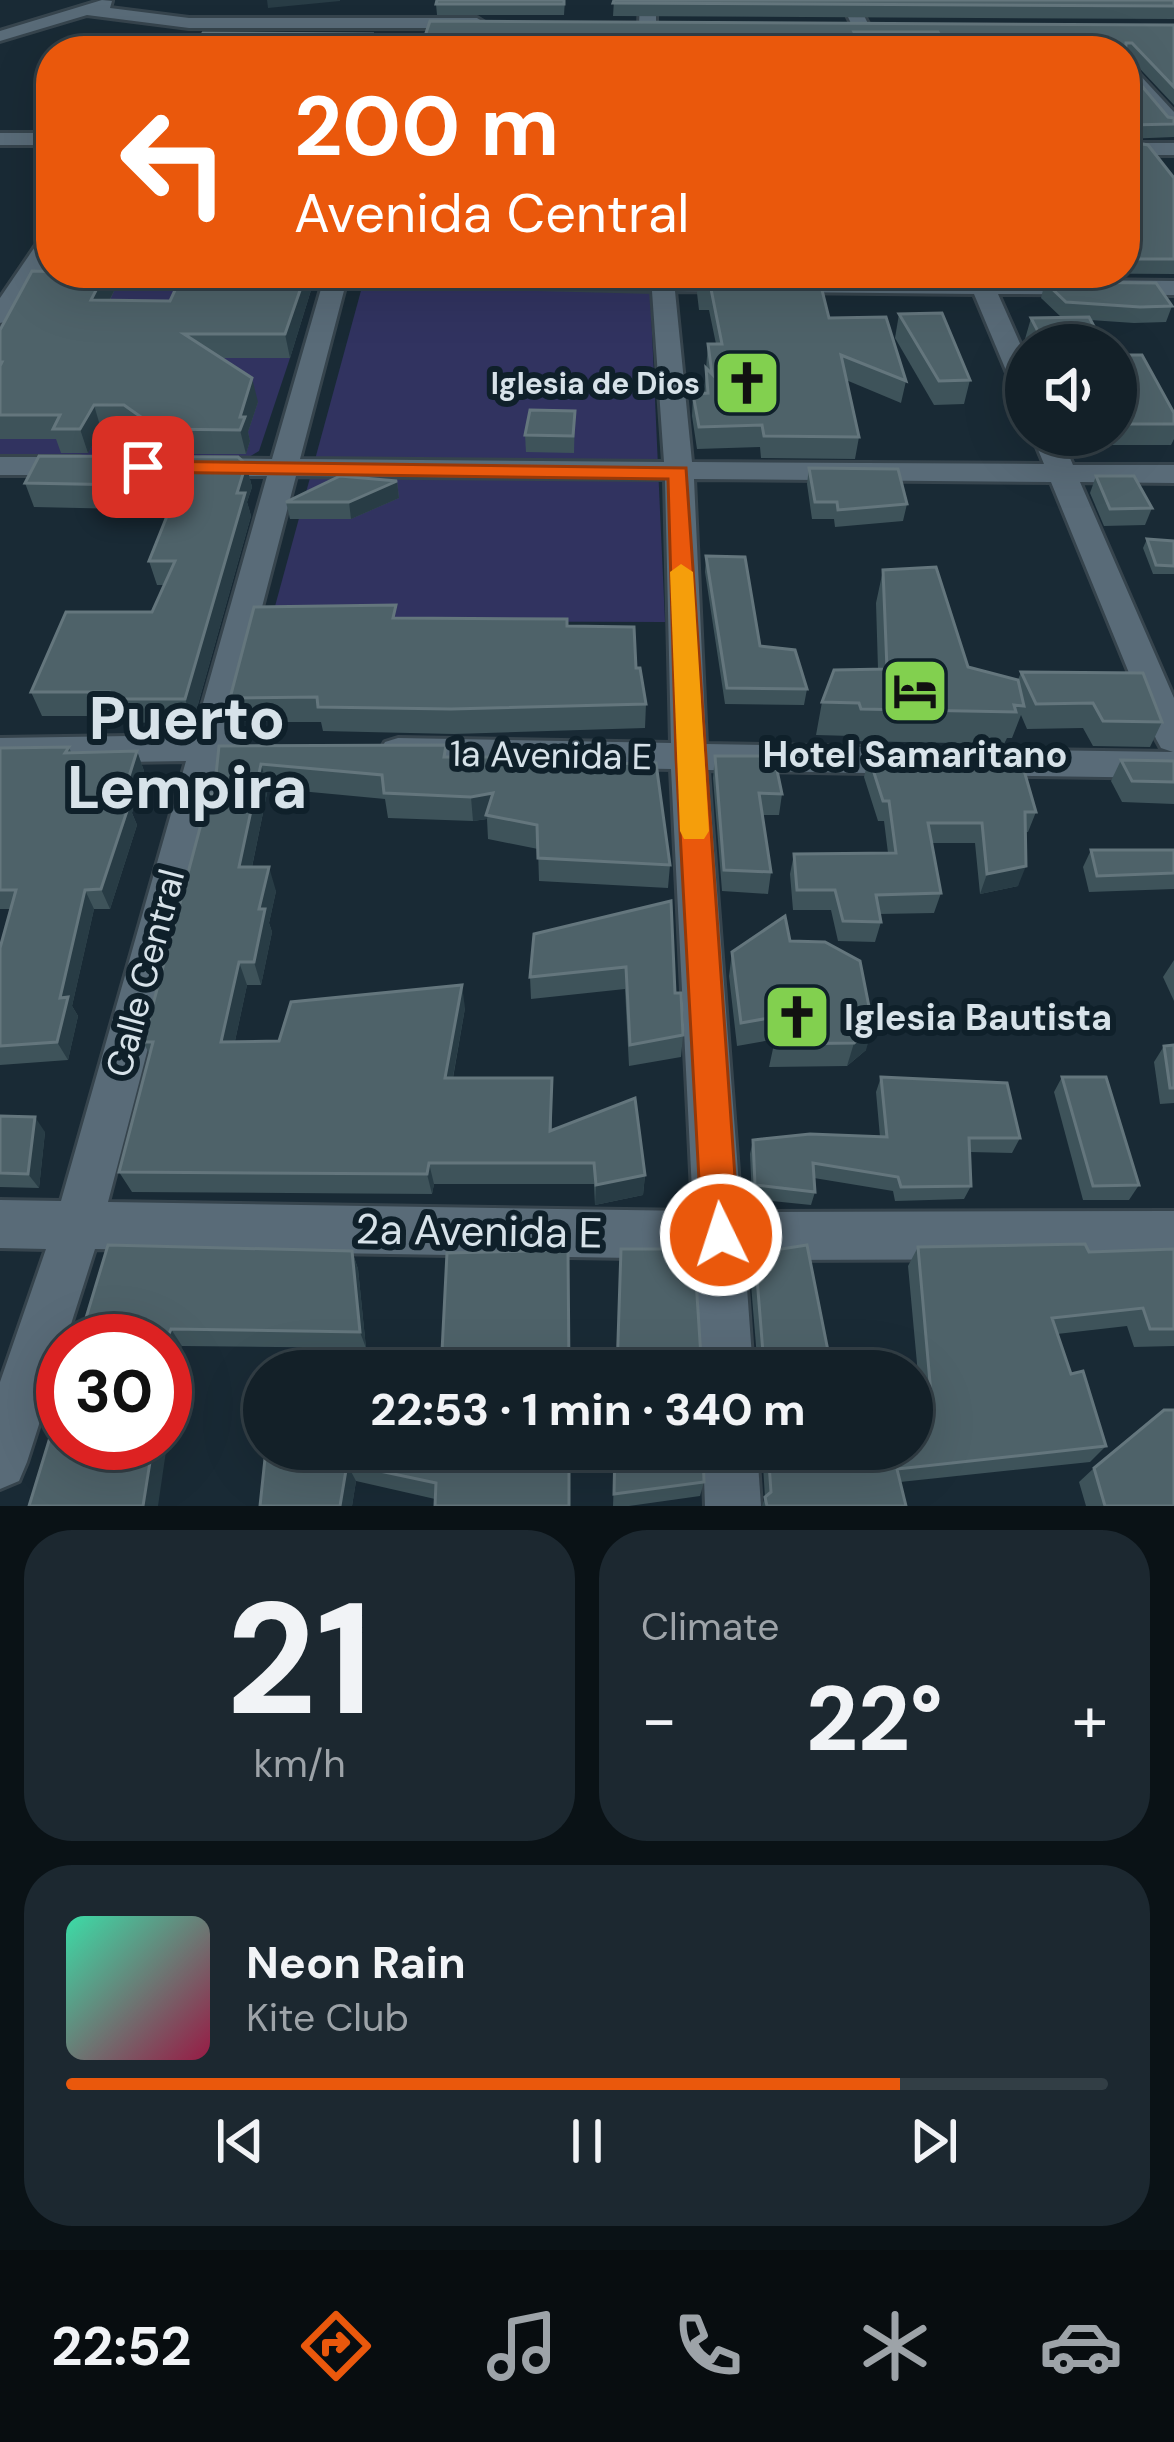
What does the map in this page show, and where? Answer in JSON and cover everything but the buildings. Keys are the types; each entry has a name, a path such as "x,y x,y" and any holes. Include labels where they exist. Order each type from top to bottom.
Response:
{"street":[{"path":"0,35 121,0"},
{"path":"184,30 202,0"},
{"path":"399,30 405,0"},
{"path":"646,36 648,0"},
{"path":"848,0 865,36"},
{"path":"85,10 184,30 399,30 490,23"},
{"path":"624,22 670,23"},
{"path":"836,26 884,26"},
{"path":"1140,82 1174,124"},
{"path":"0,139 36,139"},
{"path":"1140,149 1174,149"},
{"path":"0,272 36,273"},
{"path":"0,316 36,277"},
{"path":"1140,287 1174,288"},
{"name":"Calle Central","path":"0,1462 78,1225 333,288"},
{"path":"664,288 679,472 689,758 726,1350"},
{"path":"983,288 1005,338"},
{"path":"1055,456 1174,739"},
{"path":"0,466 119,467"},
{"path":"167,467 1174,474"},
{"path":"0,751 275,748"},
{"name":"1a Avenida E","path":"367,751 1174,765"},
{"name":"2a Avenida E","path":"0,1224 721,1235 1174,1235"},
{"path":"731,1470 733,1506"}],"shaded area":[{"path":"35,284 36,288 195,288 247,357 290,358 259,451 249,457 0,456 0,341"},
{"path":"362,288 650,288 665,622 271,621"}],"slow traffic":[{"path":"681,572 694,831"}],"place":[{"name":"Iglesia de Dios","path":"747,383"},
{"name":"Hotel Samaritano","path":"915,691"},
{"name":"Iglesia Bautista","path":"797,1017"}],"district":[{"name":"Puerto Lempira","path":"187,752"}],"route":[{"path":"143,467 679,472 689,758 721,1235"}]}
